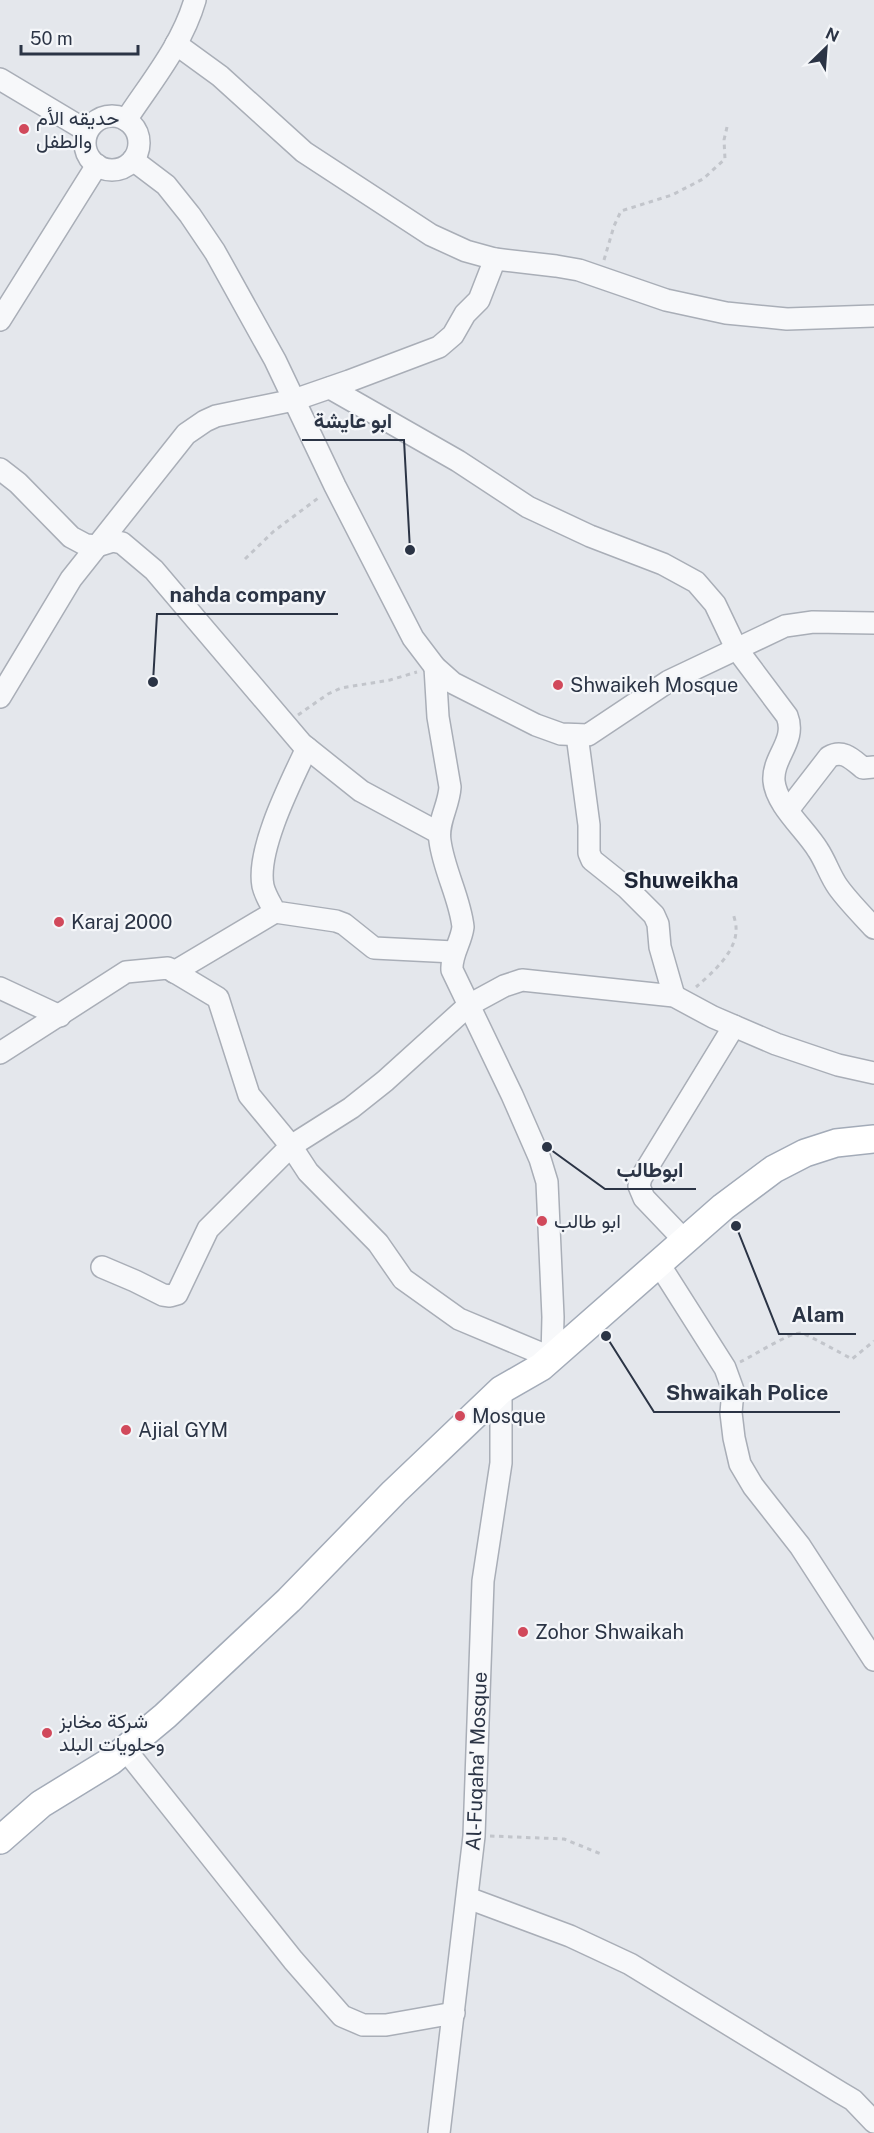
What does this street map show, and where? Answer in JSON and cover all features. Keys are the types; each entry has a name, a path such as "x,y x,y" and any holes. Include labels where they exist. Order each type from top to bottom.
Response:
{"main road":[{"path":"0,1840 41,1804 111,1761 165,1716 249,1639 394,1492 501,1390 552,1358 723,1207 782,1164 805,1153 848,1141 874,1139"}],"street":[{"path":"126,120 185,29 195,0"},
{"path":"176,44 220,76 304,152 431,235 466,251 495,259 556,266 601,277 666,300 726,313 787,319 874,315"},
{"path":"0,79 87,131"},
{"path":"108,116 117,116 126,120 138,135 138,152 133,160 121,169 111,170 96,165 88,157 85,148 87,131 94,122 108,116"},
{"path":"133,160 166,185 215,252 275,360 335,486 413,638 435,667 453,683 536,725 561,734 588,735 669,681 785,626 813,622 874,623"},
{"path":"0,320 96,165"},
{"path":"0,697 71,579 179,443 195,427 224,414 294,400 330,388 447,342 465,314 478,300 495,259"},
{"path":"330,388 458,461 528,507 590,536 663,564 696,582 715,604 736,648 787,716 790,725 789,736 774,771 776,790 818,850 837,886 874,928"},
{"path":"0,469 18,483 71,537 86,545 97,546 113,541 122,543 154,570 307,748 362,791 439,833"},
{"path":"6,1044 60,1016 126,972 168,968 218,998 249,1095 291,1146 308,1172 378,1243 403,1279 459,1319 552,1358 553,1317 547,1182 535,1148 452,970 454,952 462,937 462,919 440,843 440,822 450,798 450,787 438,717 435,667"},
{"path":"577,735 592,860 627,888 654,915 658,924 660,947 677,998"},
{"path":"275,912 264,888 263,862 289,786 307,748"},
{"path":"788,810 829,757 836,753 846,754 870,770"},
{"path":"174,972 275,912 336,921 344,924 374,948 454,952"},
{"path":"102,1268 163,1295 177,1294 208,1229 291,1146 351,1108 385,1082 469,1005 504,986 522,980 677,998 734,1026 807,1055 874,1073"},
{"path":"0,988 60,1016"},
{"path":"685,1241 644,1198 639,1186 641,1178 734,1026"},
{"path":"659,1264 725,1368 733,1390 731,1413 740,1464 753,1486 800,1546 874,1660"},
{"name":"Al-Fuqaha' Mosque","path":"440,2133 474,1836 483,1581 501,1463 501,1390"},
{"path":"125,1749 293,1960 342,2016 363,2025 386,2025 454,2013"},
{"path":"468,1898 570,1936 630,1964 841,2092 853,2100 874,2122"}],"path":[{"path":"601,277 614,226 621,211 672,195 703,179 725,159 724,140 727,127"},
{"path":"245,560 274,531 335,486"},
{"path":"284,724 328,694 341,688 390,680 435,667"},
{"path":"677,998 709,975 730,950 737,929 734,913"},
{"path":"725,1368 755,1356 788,1336 801,1333 852,1359 874,1341"},
{"path":"474,1836 564,1839 601,1854"}],"place":[{"name":"حديقه الأم والطفل","path":"24,129"},
{"name":"ابو عايشة","path":"410,550"},
{"name":"nahda company","path":"153,682"},
{"name":"Shwaikeh Mosque","path":"558,685"},
{"name":"Karaj 2000","path":"59,922"},
{"name":"ابوطالب","path":"547,1147"},
{"name":"ابو طالب","path":"542,1221"},
{"name":"Alam","path":"736,1226"},
{"name":"Shwaikah Police","path":"606,1336"},
{"name":"Mosque","path":"460,1416"},
{"name":"Ajial GYM","path":"126,1430"},
{"name":"Zohor Shwaikah","path":"523,1632"},
{"name":"شركة مخابز وحلويات البلد","path":"47,1733"}],"district":[{"name":"Shuweikha","path":"681,880"}]}
